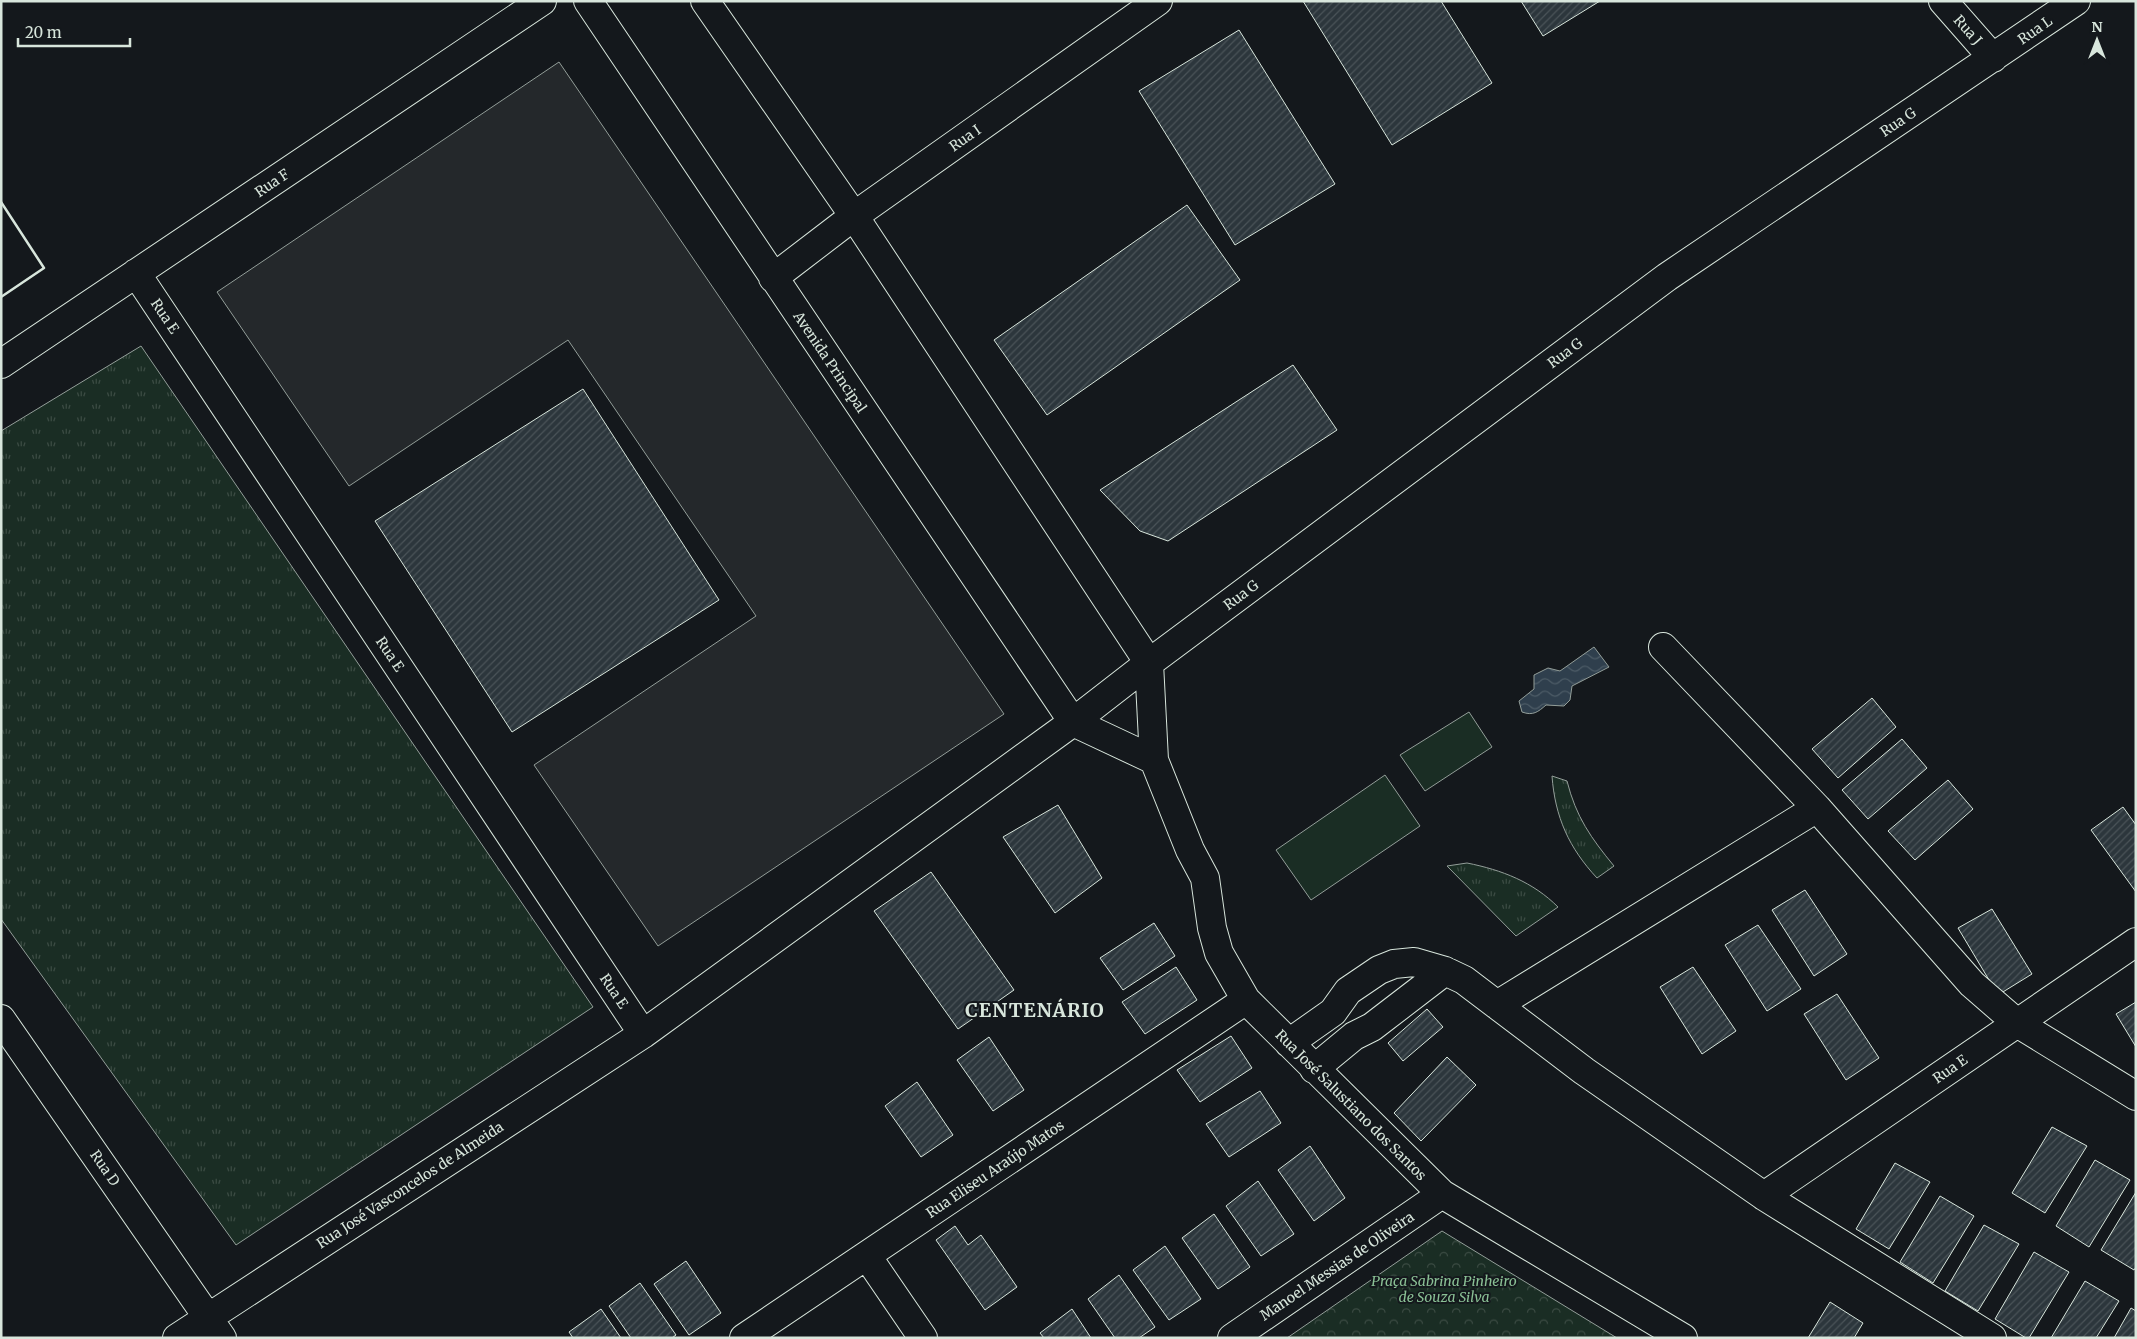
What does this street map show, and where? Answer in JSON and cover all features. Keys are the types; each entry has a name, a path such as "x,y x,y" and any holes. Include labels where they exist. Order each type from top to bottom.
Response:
{"street":[{"name":"Rua F","path":"1,364 542,1"},
{"name":"Avenida Principal","path":"588,1 1073,722"},
{"path":"705,1 854,216 1149,664"},
{"name":"Rua I","path":"773,278 854,216 1158,1"},
{"name":"Rua J","path":"1943,1 1994,58"},
{"name":"Rua L","path":"1994,58 2076,1"},
{"name":"Rua G","path":"1073,722 1667,277 1994,58"},
{"name":"Rua E","path":"136,273 643,1034"},
{"path":"1663,647 1817,808 1972,984 2017,1023 2136,1096"},
{"name":"Rua José Salustiano dos Santos","path":"1149,664 1154,760 1190,850 1204,878 1212,928 1219,953 1246,1000 1442,1194 1665,1334"},
{"path":"1073,722 1154,760"},
{"name":"Rua José Vasconcelos de Almeida","path":"177,1338 215,1327 643,1034 1073,722"},
{"path":"1497,1005 1817,808"},
{"name":"Rua E","path":"1764,1196 2136,942"},
{"path":"1289,1043 1333,1012 1348,991 1379,970 1394,964 1414,962 1445,970 1464,980 1584,1071 1764,1196 1992,1338"},
{"path":"1314,1069 1354,1036 1372,1027 1445,970"},
{"name":"Rua Eliseu Araújo Matos","path":"744,1338 1246,1000"},
{"name":"Rua D","path":"1,1019 215,1327"},
{"name":"Manoel Messias de Oliveira","path":"1234,1337 1442,1194"},
{"path":"867,1256 923,1338"}],"green space":[{"path":"141,346 593,1007 236,1245 1,919 1,431"},
{"path":"1469,712 1492,747 1425,791 1400,755"},
{"path":"1385,775 1420,826 1311,900 1276,850"},
{"path":"1552,776 1567,781 1575,806 1585,826 1614,866 1597,878 1587,867 1565,831 1556,805"},
{"path":"1467,863 1492,869 1516,878 1538,891 1558,907 1516,936 1447,866"},
{"name":"Praça Sabrina Pinheiro de Souza Silva","path":"1442,1231 1617,1338 1287,1338"}],"shaded area":[{"path":"559,62 1004,714 658,946 534,765 756,616 568,340 349,486 217,292"}],"water":[{"path":"1594,647 1609,667 1572,686 1570,700 1564,706 1546,705 1535,713 1522,712 1519,701 1534,689 1534,675 1548,668 1560,671"}],"building":[{"path":"1303,1 1441,1 1492,83 1392,145"},
{"path":"1521,1 1600,1 1543,36"},
{"path":"1239,30 1335,184 1235,245 1139,91"},
{"path":"1187,205 1240,280 1047,415 994,340"},
{"path":"1293,365 1337,430 1168,541 1140,531 1100,490"},
{"path":"583,389 719,600 512,732 375,521"},
{"path":"1872,698 1896,727 1838,778 1812,749"},
{"path":"1902,739 1927,768 1868,819 1842,790"},
{"path":"1948,780 1973,809 1915,860 1888,831"},
{"path":"1058,805 1102,878 1055,913 1003,837"},
{"path":"2123,807 2136,825 2136,892 2091,830"},
{"path":"931,872 1014,990 958,1029 874,911"},
{"path":"1805,890 1847,954 1814,976 1772,910"},
{"path":"1992,909 2032,974 1998,995 1958,928"},
{"path":"1154,923 1175,956 1123,990 1100,958"},
{"path":"1758,925 1801,989 1767,1011 1725,945"},
{"path":"1176,967 1197,1000 1145,1034 1122,1002"},
{"path":"1693,967 1736,1031 1702,1054 1660,987"},
{"path":"1837,994 1879,1058 1846,1080 1804,1014"},
{"path":"2136,1002 2136,1047 2116,1014"},
{"path":"1427,1009 1443,1027 1403,1061 1388,1043"},
{"path":"1231,1036 1252,1068 1200,1102 1177,1070"},
{"path":"989,1037 1024,1090 993,1111 957,1060"},
{"path":"1447,1057 1476,1085 1421,1141 1394,1113"},
{"path":"917,1082 953,1135 921,1157 885,1106"},
{"path":"1260,1091 1281,1123 1229,1157 1206,1124"},
{"path":"2052,1127 2087,1146 2045,1213 2012,1193"},
{"path":"1310,1146 1345,1198 1314,1221 1278,1170"},
{"path":"2095,1160 2130,1180 2089,1247 2056,1226"},
{"path":"1895,1163 1930,1182 1889,1249 1856,1229"},
{"path":"1258,1181 1294,1234 1261,1256 1226,1206"},
{"path":"2136,1192 2136,1267 2134,1270 2101,1250"},
{"path":"1940,1196 1974,1216 1933,1283 1900,1262"},
{"path":"1214,1214 1250,1267 1218,1289 1182,1238"},
{"path":"1984,1225 2019,1244 1978,1311 1945,1291"},
{"path":"955,1226 968,1245 981,1235 1017,1287 985,1310 936,1240"},
{"path":"1165,1246 1201,1299 1169,1320 1133,1270"},
{"path":"2034,1252 2069,1272 2029,1338 2026,1338 1995,1319"},
{"path":"686,1261 721,1313 689,1335 654,1284"},
{"path":"1119,1275 1155,1327 1139,1338 1115,1338 1088,1299"},
{"path":"2085,1281 2119,1301 2096,1338 2051,1338"},
{"path":"640,1283 676,1335 672,1338 631,1338 609,1306"},
{"path":"1830,1302 1863,1323 1854,1338 1808,1338"},
{"path":"2131,1308 2136,1311 2136,1338 2114,1338"},
{"path":"601,1309 621,1338 573,1338 569,1332"},
{"path":"1072,1309 1091,1338 1044,1338 1040,1333"}],"wall":[{"path":"1,202 44,268 1,297"}],"district":[{"name":"CENTENÁRIO","path":"1035,1010"}]}
